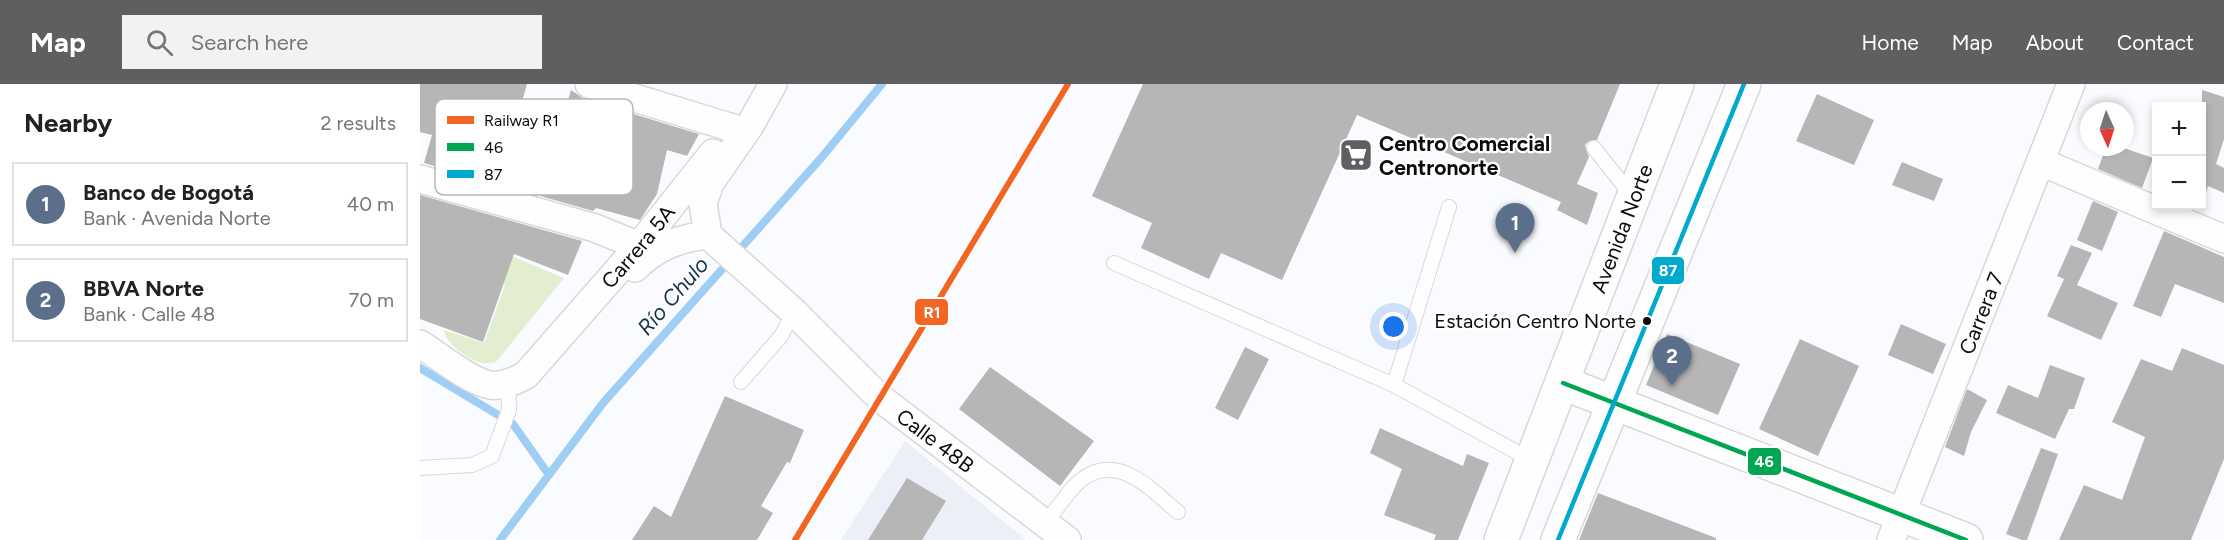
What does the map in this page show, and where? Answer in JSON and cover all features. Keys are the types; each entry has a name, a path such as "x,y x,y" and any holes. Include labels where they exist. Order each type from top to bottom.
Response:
{"main road":[{"name":"Avenida Norte","path":"1501,540 1677,84"},
{"path":"1558,540 1744,84"},
{"path":"1563,383 1613,402 1897,527 1966,540"}],"street":[{"path":"589,84 734,128"},
{"path":"420,344 508,381 547,362 637,266 660,248 680,238 708,235 703,203 710,183 749,127 771,84"},
{"name":"Carrera 5A","path":"508,381 639,246 771,84"},
{"name":"Carrera 7","path":"1897,527 2071,84"},
{"path":"2041,162 2224,239"},
{"path":"420,179 435,183"},
{"path":"477,195 595,228 639,246"},
{"name":"Calle 48B","path":"708,235 785,304 880,398 1067,540"}],"lane":[{"path":"1594,148 1632,196"},
{"path":"1394,385 1449,207"},
{"path":"1114,263 1394,385 1533,461"},
{"path":"741,382 781,336 785,304"},
{"path":"420,468 472,465 485,461 495,450 509,411 508,381"},
{"path":"1044,523 1082,480 1106,469 1130,472 1178,512"}],"shaded area":[{"path":"905,441 1026,540 841,540"}],"green space":[{"path":"497,250 564,278 496,362 483,363 469,358 458,350 448,340 444,330 484,343 505,285 486,277"}],"building":[{"path":"420,84 527,84 523,99 435,99 435,166 424,163 432,135 420,132"},
{"path":"1143,84 1620,84 1597,140 1589,141 1585,145 1589,157 1577,184 1598,193 1587,225 1557,210 1561,202 1357,115 1282,280 1221,253 1209,279 1141,248 1152,223 1092,196"},
{"path":"571,90 584,99 568,99"},
{"path":"2202,90 2224,97 2224,139 2216,164 2224,168 2224,193 2208,186 2206,192 2206,102 2202,102"},
{"path":"1817,94 1874,120 1854,165 1796,141"},
{"path":"633,114 699,134 687,156 667,150 657,194 640,220 596,208 593,211 537,195 633,195"},
{"path":"2134,151 2152,158 2142,188 2098,169 2103,156 2134,156"},
{"path":"1902,162 1943,179 1934,201 1892,185"},
{"path":"420,195 582,241 568,275 514,254 483,342 420,319"},
{"path":"2093,201 2118,212 2102,251 2077,240"},
{"path":"2164,231 2224,257 2224,303 2175,284 2161,317 2133,306"},
{"path":"2071,245 2092,253 2077,285 2118,303 2101,340 2047,316 2064,279 2057,276"},
{"path":"1901,324 1946,344 1933,374 1888,355"},
{"path":"1667,334 1740,364 1718,415 1646,385"},
{"path":"1800,339 1859,366 1818,456 1759,429"},
{"path":"1245,347 1269,359 1238,420 1215,408"},
{"path":"2182,348 2224,365 2224,459 2191,540 2059,540 2084,485 2122,500 2145,437 2112,422 2141,359 2172,371"},
{"path":"2050,365 2085,378 2074,409 2069,409 2055,439 1996,413 2008,385 2038,398"},
{"path":"990,367 1094,441 1060,486 959,409"},
{"path":"1967,389 1987,400 1971,432 1964,456 1945,447"},
{"path":"725,396 804,430 790,463 787,462 761,506 773,513 757,540 632,540 654,506 671,517"},
{"path":"1380,428 1463,466 1467,454 1489,463 1458,540 1434,540 1436,535 1384,515 1402,469 1370,453"},
{"path":"2041,448 2058,454 2027,540 2022,540 2006,534"},
{"path":"907,478 946,501 922,540 868,540"},
{"path":"1598,493 1716,538 1716,540 1579,540"}],"waterway":[{"name":"Río Chulo","path":"500,540 603,403 822,157 882,84"},
{"path":"420,368 513,424 549,475"}],"rail line":[{"name":"R1","path":"795,540 1068,84"}],"transit line":[{"name":"87","path":"1558,540 1744,84"},
{"name":"46","path":"1563,383 1966,540"}],"place":[{"name":"Centro Comercial Centronorte","path":"1356,155"},
{"name":"Banco de Bogotá","path":"1515,253"},
{"name":"Estación Centro Norte","path":"1647,321"},
{"name":"BBVA Norte","path":"1672,386"}]}
